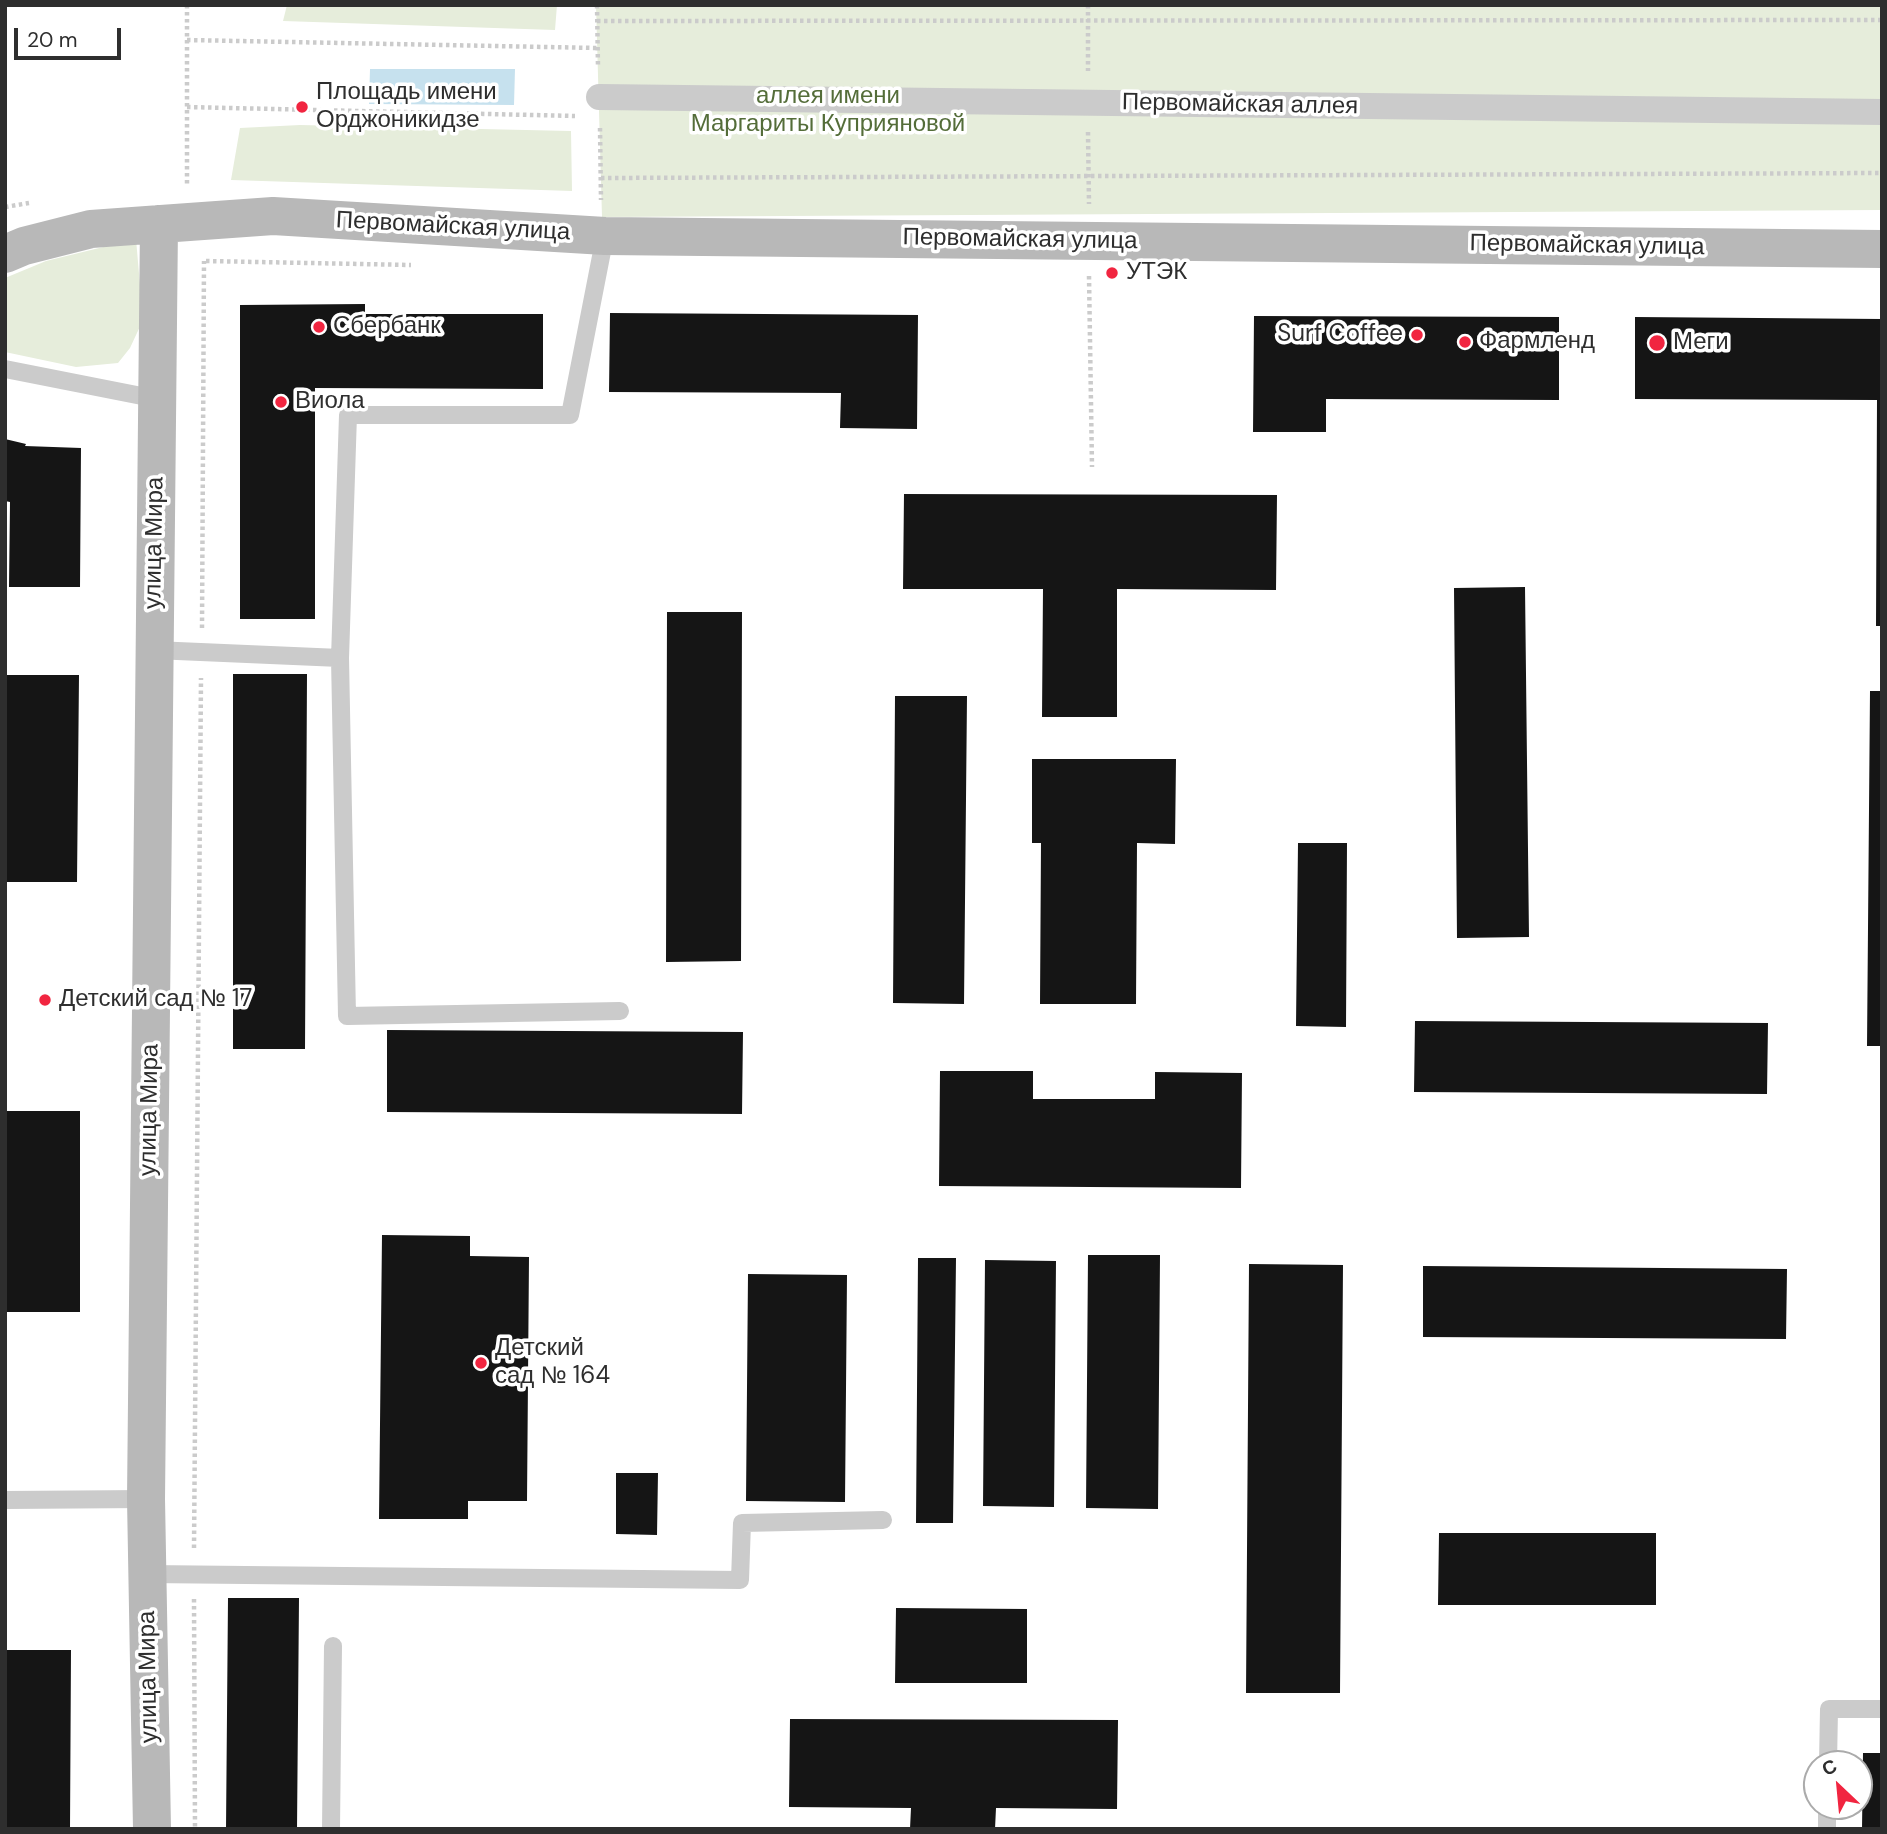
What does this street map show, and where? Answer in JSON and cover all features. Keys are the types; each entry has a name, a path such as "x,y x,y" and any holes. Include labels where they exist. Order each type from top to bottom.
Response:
{"main road":[{"name":"Первомайская улица","path":"5,254 24,246 90,229 273,216 603,219 1089,241 1882,249"},
{"name":"улица Мира","path":"152,1829 146,1499 159,224"}],"street":[{"name":"Первомайская аллея","path":"595,110 1088,104 1882,112"}],"lane":[{"path":"603,219 570,415 348,415 340,657 347,1016 620,1011"},
{"path":"5,369 157,398"},
{"path":"155,650 340,657"},
{"path":"5,1500 146,1499"},
{"path":"147,1574 740,1580 742,1522 883,1520"},
{"path":"331,1829 333,1646"},
{"path":"1828,1750 1829,1709 1882,1709"}],"path":[{"path":"187,5 187,190"},
{"path":"187,40 598,48 597,5"},
{"path":"1088,5 1092,467"},
{"path":"597,21 1882,20"},
{"path":"187,107 595,110 603,219"},
{"path":"601,178 1882,173"},
{"path":"195,1829 194,1574 204,261"}],"green space":[{"path":"287,5 557,5 555,30 283,21"},
{"name":"аллея имени Маргариты Куприяновой","path":"596,5 1882,5 1882,210 602,217"},
{"path":"300,125 571,131 572,191 231,180 240,128"},
{"path":"136,239 143,320 130,348 118,363 76,367 5,352 5,278 46,261"}],"water":[{"path":"370,69 515,69 514,105 369,104"}],"building":[{"path":"365,304 365,314 543,314 543,389 315,388 315,619 240,619 240,305"},
{"path":"610,313 918,315 917,429 840,428 841,393 609,392"},
{"path":"1254,316 1559,317 1559,400 1326,399 1326,432 1253,432"},
{"path":"1635,317 1882,319 1882,626 1876,626 1877,400 1635,399"},
{"path":"5,439 26,444 25,446 81,448 80,587 9,587 10,502 5,501"},
{"path":"904,494 1277,495 1276,590 1117,589 1117,717 1042,717 1043,589 903,589"},
{"path":"1525,587 1529,937 1457,938 1454,588"},
{"path":"667,612 742,612 741,961 666,962"},
{"path":"233,674 307,674 305,1049 233,1049"},
{"path":"5,675 79,675 77,882 5,882"},
{"path":"1870,691 1882,691 1882,1046 1867,1046"},
{"path":"895,696 967,696 964,1004 893,1003"},
{"path":"1032,759 1176,759 1175,844 1137,843 1136,1004 1040,1004 1041,843 1032,843"},
{"path":"1298,843 1347,843 1346,1027 1296,1026"},
{"path":"1415,1021 1768,1023 1767,1094 1414,1092"},
{"path":"387,1030 743,1032 742,1114 387,1112"},
{"path":"940,1071 1033,1071 1033,1099 1155,1099 1155,1072 1242,1073 1241,1188 939,1186"},
{"path":"5,1111 80,1111 80,1312 5,1312"},
{"path":"382,1235 470,1236 470,1256 529,1257 527,1501 468,1501 468,1519 379,1519"},
{"path":"1088,1255 1160,1255 1158,1509 1086,1508"},
{"path":"918,1258 956,1258 953,1523 916,1523"},
{"path":"985,1260 1056,1261 1054,1507 983,1506"},
{"path":"1249,1264 1343,1265 1340,1693 1246,1693"},
{"path":"1423,1266 1787,1269 1786,1339 1423,1337"},
{"path":"748,1274 847,1275 845,1502 746,1501"},
{"path":"616,1473 658,1473 657,1535 616,1534"},
{"path":"1439,1533 1656,1533 1656,1605 1438,1605"},
{"path":"228,1598 299,1598 297,1829 226,1829"},
{"path":"896,1608 1027,1609 1027,1683 895,1683"},
{"path":"5,1650 71,1650 70,1829 5,1829"},
{"path":"790,1719 1118,1720 1117,1809 996,1808 995,1829 910,1829 911,1808 789,1807"},
{"path":"1873,1753 1882,1753 1882,1829 1862,1829 1862,1820 1873,1820"}],"place":[{"name":"Площадь имени Орджоникидзе","path":"302,107"},
{"name":"УТЭК","path":"1112,273"},
{"name":"Сбербанк","path":"319,327"},
{"name":"Surf Coffee","path":"1417,335"},
{"name":"Фармленд","path":"1465,342"},
{"name":"Меги","path":"1657,343"},
{"name":"Виола","path":"281,402"},
{"name":"Детский сад № 17","path":"45,1000"},
{"name":"Детский сад № 164","path":"481,1363"}]}
